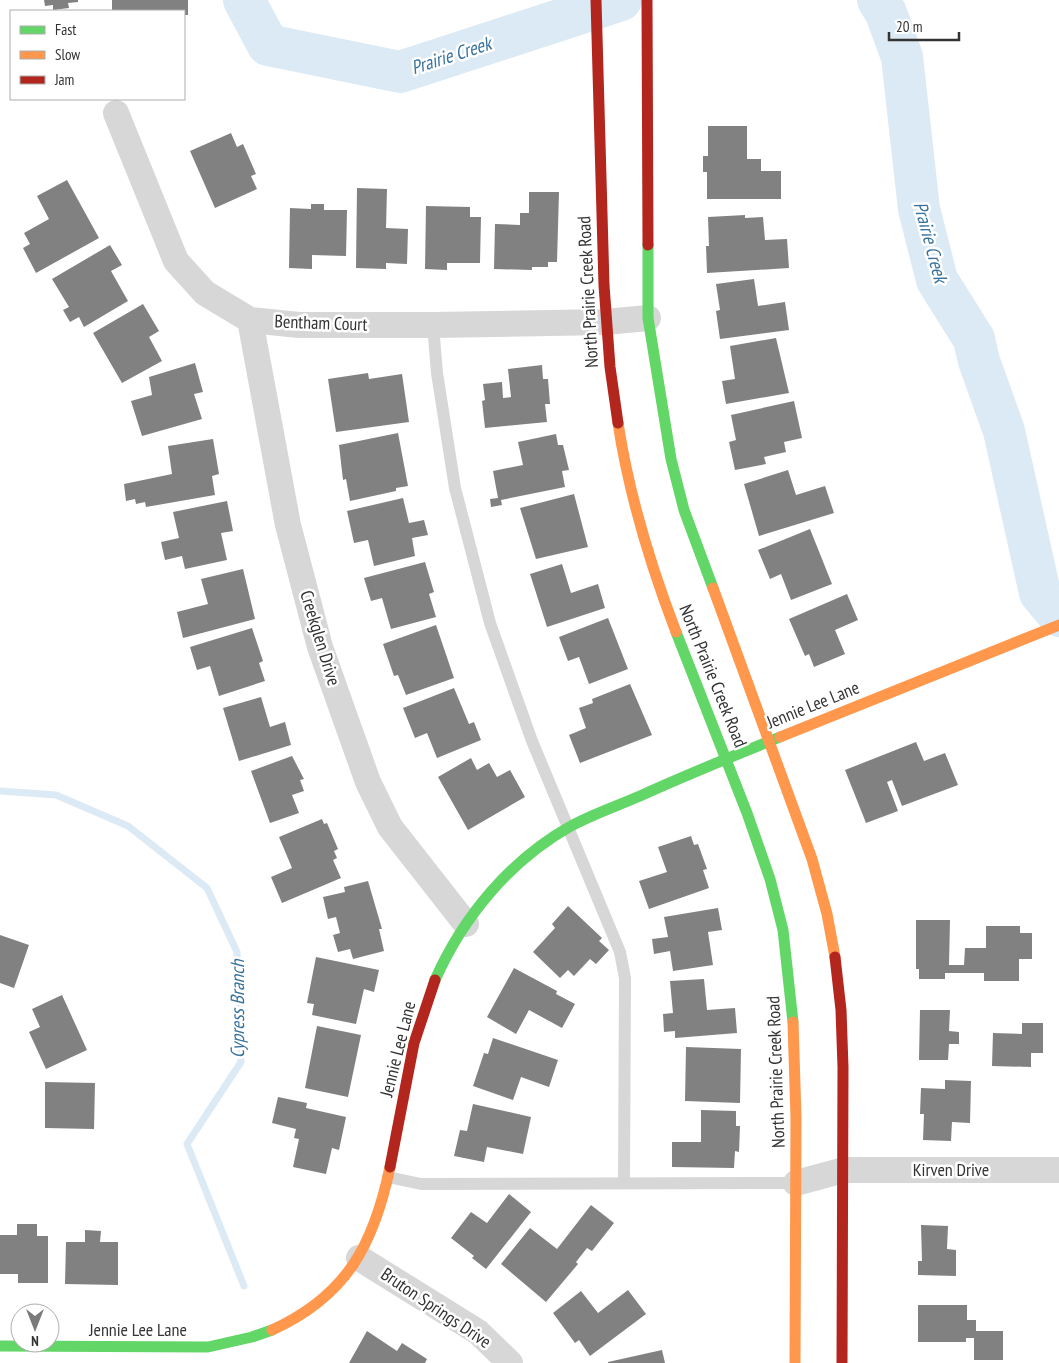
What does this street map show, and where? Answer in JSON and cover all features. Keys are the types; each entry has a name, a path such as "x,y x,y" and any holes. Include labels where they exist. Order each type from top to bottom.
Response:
{"main road":[{"name":"North Prairie Creek Road","path":"596,0 595,33 605,322 616,418 624,466 641,530 682,651 727,758 771,882 785,946 795,1025 795,1363"},
{"name":"North Prairie Creek Road","path":"647,0 648,318 671,459 684,510 812,859 827,914 836,963 843,1067 842,1363"},
{"name":"Jennie Lee Lane","path":"0,1346 208,1348 238,1343 280,1329 309,1311 335,1287 359,1258 376,1219 388,1177 407,1074 419,1023 441,966 466,924 496,887 532,854 570,827 727,758 1059,625"}],"street":[{"name":"Bentham Court","path":"116,113 176,261 205,294 250,320 299,325 433,325 605,322 648,318"},
{"name":"Creekglen Drive","path":"250,320 288,525 320,647 368,782 390,827 466,924"},
{"name":"Kirven Drive","path":"796,1183 844,1170 1059,1170"},
{"name":"Bruton Springs Drive","path":"359,1258 478,1332 510,1363"}],"lane":[{"path":"433,325 437,373 455,488 490,623 532,741 570,827 620,952 625,978 624,1183"},
{"path":"388,1177 421,1184 796,1183"}],"building":[{"path":"44,0 78,0 78,2 68,3 69,8 53,10 53,5 45,6"},
{"path":"112,0 188,0 188,15 185,15 185,10 112,10"},
{"path":"708,126 747,126 747,159 761,159 761,171 781,171 781,199 707,199 707,172 703,172 703,156 708,156"},
{"path":"231,133 237,147 243,144 256,174 251,176 257,189 215,208 190,151"},
{"path":"67,180 99,238 36,273 23,248 30,244 24,233 49,219 37,196"},
{"path":"357,188 387,189 386,228 408,229 407,264 386,263 386,269 356,268"},
{"path":"529,192 559,192 557,262 548,262 548,267 532,267 532,270 494,269 495,224 520,225 520,213 529,213"},
{"path":"311,204 324,204 324,210 347,210 346,256 312,255 312,269 289,268 290,208 311,209"},
{"path":"426,206 470,207 470,217 481,217 480,263 447,263 447,270 425,269"},
{"path":"745,215 745,218 763,217 765,240 787,239 789,268 707,273 706,246 709,246 708,217"},
{"path":"110,245 122,265 111,271 128,301 84,327 79,317 70,322 63,310 69,307 52,279"},
{"path":"754,279 758,306 785,302 789,330 720,339 716,311 720,310 716,284"},
{"path":"143,304 159,331 149,337 162,361 122,383 93,333"},
{"path":"776,338 789,393 726,404 722,381 735,379 730,346"},
{"path":"195,363 203,392 194,394 202,419 142,436 131,401 152,395 149,377"},
{"path":"542,365 543,379 548,379 550,404 545,404 547,422 485,428 482,401 485,400 483,384 502,382 503,398 511,397 508,369"},
{"path":"368,373 369,379 402,374 409,422 336,432 328,379"},
{"path":"794,401 802,438 784,442 786,452 764,457 766,464 735,470 729,442 736,440 731,415"},
{"path":"398,433 408,486 396,488 396,491 350,501 346,479 343,480 339,445"},
{"path":"556,434 558,445 563,445 569,470 562,471 565,487 501,500 502,505 491,507 490,499 498,498 493,471 523,465 518,442"},
{"path":"213,439 219,474 212,476 215,495 146,507 145,502 136,504 135,499 126,501 124,484 172,474 168,446"},
{"path":"788,470 796,495 825,486 834,513 759,536 744,484"},
{"path":"574,494 588,547 536,559 520,508"},
{"path":"403,498 409,523 424,520 428,535 412,538 415,556 374,566 368,540 354,543 347,511"},
{"path":"227,501 233,531 221,533 227,560 185,569 182,556 165,560 161,542 179,538 173,512"},
{"path":"810,529 832,584 791,600 781,574 770,579 758,550"},
{"path":"425,562 434,592 429,594 436,617 391,629 382,598 371,601 364,578"},
{"path":"562,564 571,593 598,584 605,608 547,627 530,574"},
{"path":"243,569 255,619 183,638 177,612 208,604 201,579"},
{"path":"847,594 858,620 835,630 845,654 814,667 809,654 805,656 789,619"},
{"path":"608,618 628,669 589,684 579,657 568,661 559,637"},
{"path":"436,625 454,678 406,695 398,675 394,676 383,644"},
{"path":"252,628 263,661 259,663 265,681 219,696 210,666 197,670 190,647"},
{"path":"630,684 652,735 580,763 569,735 586,728 579,708 593,703 592,699"},
{"path":"454,688 469,724 474,722 481,740 437,758 427,733 415,738 403,708"},
{"path":"261,697 270,727 285,722 291,745 239,761 223,708"},
{"path":"916,742 924,761 945,753 958,785 902,806 892,780 887,782 898,811 866,823 845,770"},
{"path":"292,756 304,779 300,780 304,791 292,795 299,813 270,823 251,771"},
{"path":"471,758 477,770 489,763 497,777 510,770 525,797 468,830 438,777"},
{"path":"322,819 324,824 327,823 338,849 334,851 337,858 333,860 341,878 282,903 271,877 292,868 279,837"},
{"path":"691,836 694,845 698,844 707,869 703,870 709,888 649,909 639,881 667,872 658,847"},
{"path":"368,881 382,929 379,929 384,951 353,959 350,949 338,952 333,935 340,933 336,917 328,919 323,897 345,892 344,887"},
{"path":"568,906 602,938 599,941 609,950 596,964 590,959 574,976 568,970 560,978 533,952 555,928 552,924"},
{"path":"718,908 722,930 708,932 713,965 673,971 670,951 654,954 652,939 668,937 664,917"},
{"path":"916,920 950,920 949,965 964,965 965,948 986,948 986,926 1020,926 1020,933 1032,933 1032,959 1019,959 1019,981 984,981 984,973 945,973 945,979 919,979 919,969 916,969"},
{"path":"0,935 29,945 14,988 0,983"},
{"path":"316,957 379,970 374,992 364,989 356,1024 312,1015 314,1004 307,1003"},
{"path":"514,968 557,991 556,994 575,1004 562,1028 529,1010 516,1034 487,1017"},
{"path":"704,979 707,1010 735,1008 737,1033 675,1038 675,1031 664,1032 663,1014 673,1013 670,981"},
{"path":"62,995 87,1050 46,1069 29,1032 40,1027 32,1009"},
{"path":"920,1010 950,1010 949,1031 959,1032 959,1044 949,1044 948,1060 919,1060"},
{"path":"1022,1023 1043,1023 1043,1053 1031,1053 1031,1067 992,1066 993,1033 1022,1034"},
{"path":"317,1026 361,1035 348,1097 305,1088"},
{"path":"493,1038 558,1060 549,1087 521,1077 513,1100 473,1086 484,1053 488,1054"},
{"path":"686,1047 741,1049 740,1103 685,1101"},
{"path":"945,1080 971,1081 970,1123 952,1122 951,1141 923,1140 924,1114 920,1114 921,1088 945,1089"},
{"path":"45,1082 95,1083 94,1129 45,1128"},
{"path":"278,1097 307,1103 306,1108 346,1117 339,1150 332,1148 326,1174 293,1167 299,1139 294,1138 296,1129 272,1123"},
{"path":"473,1104 531,1117 523,1154 487,1147 484,1162 454,1156 460,1130 467,1131"},
{"path":"701,1110 736,1111 736,1126 740,1126 739,1152 735,1151 734,1168 672,1167 672,1142 701,1142"},
{"path":"509,1194 531,1212 486,1269 472,1258 474,1256 451,1238 471,1212 487,1223"},
{"path":"591,1205 614,1223 592,1251 587,1248 576,1262 578,1264 546,1302 501,1264 530,1228 557,1249"},
{"path":"17,1224 37,1224 37,1236 48,1236 48,1283 18,1283 18,1274 0,1274 0,1235 17,1235"},
{"path":"921,1225 948,1226 947,1249 956,1250 956,1276 918,1275 918,1261 922,1261"},
{"path":"85,1230 101,1231 100,1242 118,1242 118,1285 65,1284 66,1242 85,1242"},
{"path":"628,1290 646,1314 590,1356 579,1340 575,1343 553,1313 581,1291 598,1313"},
{"path":"918,1305 967,1305 967,1320 976,1320 976,1331 1003,1331 1003,1360 974,1360 974,1338 966,1338 966,1342 918,1342"},
{"path":"367,1331 397,1351 402,1343 427,1359 425,1363 349,1363"},
{"path":"662,1350 665,1363 608,1363 608,1362"}],"waterway":[{"name":"Prairie Creek","path":"244,0 268,45 400,72 621,0"},
{"name":"Prairie Creek","path":"878,0 886,13 902,57 919,209 937,280 974,339 979,361 1004,431 1040,593 1059,616"},
{"name":"Cypress Branch","path":"0,791 56,795 128,826 207,888 237,952 241,1062 187,1144 244,1286"}],"traffic: fast":[{"path":"648,245 648,318 671,459 684,510 713,588"},
{"path":"676,632 747,813 770,879 783,930 793,1022"},
{"path":"435,980 459,934 491,892 509,873 549,840 588,818 780,737"},
{"path":"0,1346 208,1347 252,1337 272,1330"}],"traffic: slow":[{"path":"618,423 641,529 676,632"},
{"path":"713,588 812,859 827,914 835,957"},
{"path":"780,737 1059,625"},
{"path":"793,1022 796,1118 795,1363"},
{"path":"272,1330 320,1301 338,1284 353,1265 375,1220 390,1167"}],"traffic: jam":[{"path":"596,0 604,285 610,367 618,423"},
{"path":"647,0 648,245"},
{"path":"835,957 841,1010 843,1067 842,1363"},
{"path":"390,1167 414,1043 435,980"}]}
